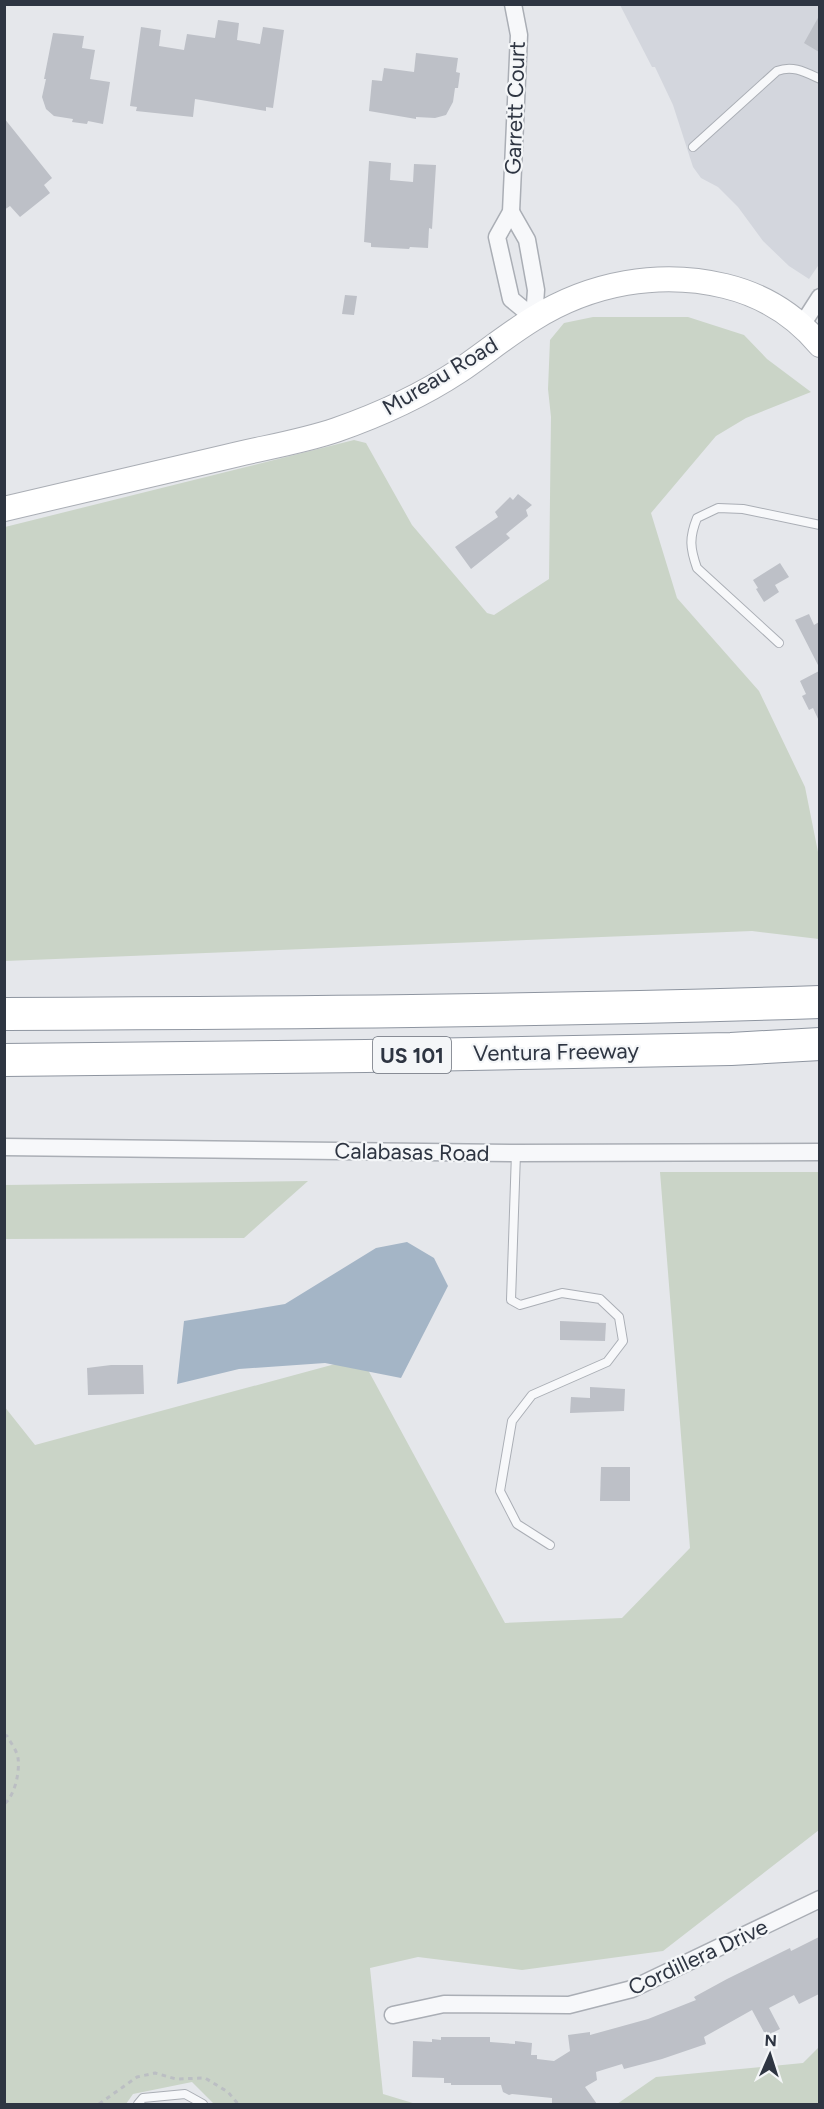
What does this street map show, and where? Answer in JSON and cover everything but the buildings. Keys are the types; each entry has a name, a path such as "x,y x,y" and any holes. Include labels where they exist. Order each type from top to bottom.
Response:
{"highway":[{"name":"Ventura Freeway","path":"4,1014 367,1013 652,1008 819,1002"},
{"name":"Ventura Freeway","path":"4,1060 719,1049 819,1044"}],"main road":[{"name":"Mureau Road","path":"4,509 334,431 407,400 457,372 534,318 577,297 620,283 653,278 685,278 710,282 754,296 785,312 819,345"}],"street":[{"name":"Garrett Court","path":"513,4 519,35 511,212 497,237 510,299 534,318"},
{"path":"511,212 527,240 536,290 534,318"},
{"path":"802,326 819,297"},
{"name":"Calabasas Road","path":"4,1147 516,1153 819,1152"},
{"name":"Cordillera Drive","path":"393,2014 444,2004 569,2005 632,1989 819,1899"}],"lane":[{"path":"693,147 777,71 786,68 799,69 819,79"},
{"path":"779,643 697,568 690,533 697,518 718,508 743,509 819,525"},
{"path":"516,1153 511,1300 520,1305 562,1293 600,1299 619,1317 623,1341 607,1362 532,1395 512,1421 500,1491 517,1524 550,1545"},
{"path":"138,2104 143,2098 185,2094 203,2104"}],"path":[{"path":"4,1735 7,1736 18,1756 18,1767 10,1800 4,1804"}],"shaded area":[{"path":"620,5 819,5 820,263 809,279 789,266 763,241 738,207 718,187 701,178 693,167 673,105 655,67 652,67"},
{"path":"593,317 688,317 744,335 767,359 811,392 746,418 716,436 651,513 677,598 759,691 805,787 819,857 819,939 752,931 5,961 5,527 354,440 366,443 412,525 487,613 494,615 549,579 550,340 564,323"},
{"path":"660,1172 819,1172 819,1830 663,1951 522,1970 418,1957 370,1968 383,2094 416,2104 214,2104 192,2082 133,2094 126,2104 5,2104 4,1406 35,1445 361,1357 505,1623 622,1618 690,1548"},
{"path":"308,1181 244,1238 5,1239 5,1185"},
{"path":"819,2047 819,2104 617,2104 656,2077 803,2063"}],"water":[{"path":"407,1242 434,1258 448,1286 401,1378 325,1363 239,1369 177,1384 184,1321 285,1304 376,1248"}]}
